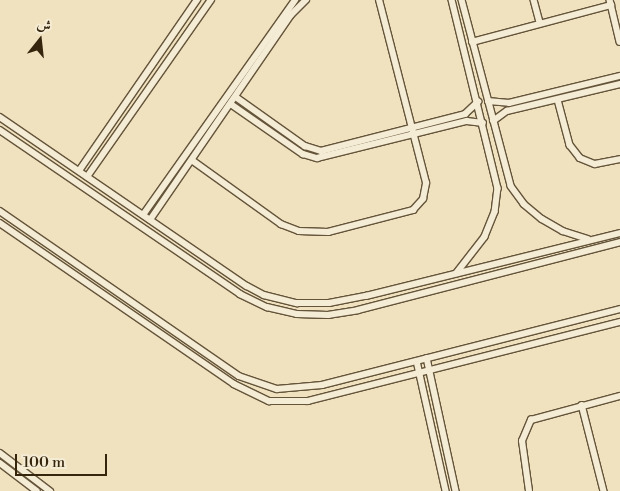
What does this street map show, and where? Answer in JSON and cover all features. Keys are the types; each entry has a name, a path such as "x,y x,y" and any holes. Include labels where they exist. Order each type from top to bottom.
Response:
{"street":[{"path":"79,171 197,0"},
{"path":"88,177 211,0"},
{"path":"143,216 294,0"},
{"path":"150,220 291,15 306,0"},
{"path":"192,160 281,224 299,231 318,233 399,216 419,205 426,183 379,0"},
{"path":"452,0 497,176 498,200 485,237 456,274"},
{"path":"462,0 507,176 517,196 552,226 590,240"},
{"path":"534,0 540,24"},
{"path":"472,42 540,24 610,2 620,42"},
{"path":"488,101 509,103 620,76"},
{"path":"493,121 507,111 620,84"},
{"path":"236,97 316,151 468,113 478,102"},
{"path":"558,100 570,145 580,158 595,164 620,159"},
{"path":"231,104 312,157 326,158 467,121 484,123"},
{"path":"0,117 247,286 277,299 297,303 344,300 456,274 620,232"},
{"path":"0,130 240,294 290,312 343,313 620,242"},
{"path":"0,211 251,383 277,389 305,389 620,309"},
{"path":"0,223 256,397 282,402 308,401 620,322"},
{"path":"427,358 456,491"},
{"path":"417,361 446,491"},
{"path":"529,491 522,441 526,426 538,417 620,396"},
{"path":"582,406 604,491"},
{"path":"0,453 50,491"},
{"path":"0,463 37,491"}]}
